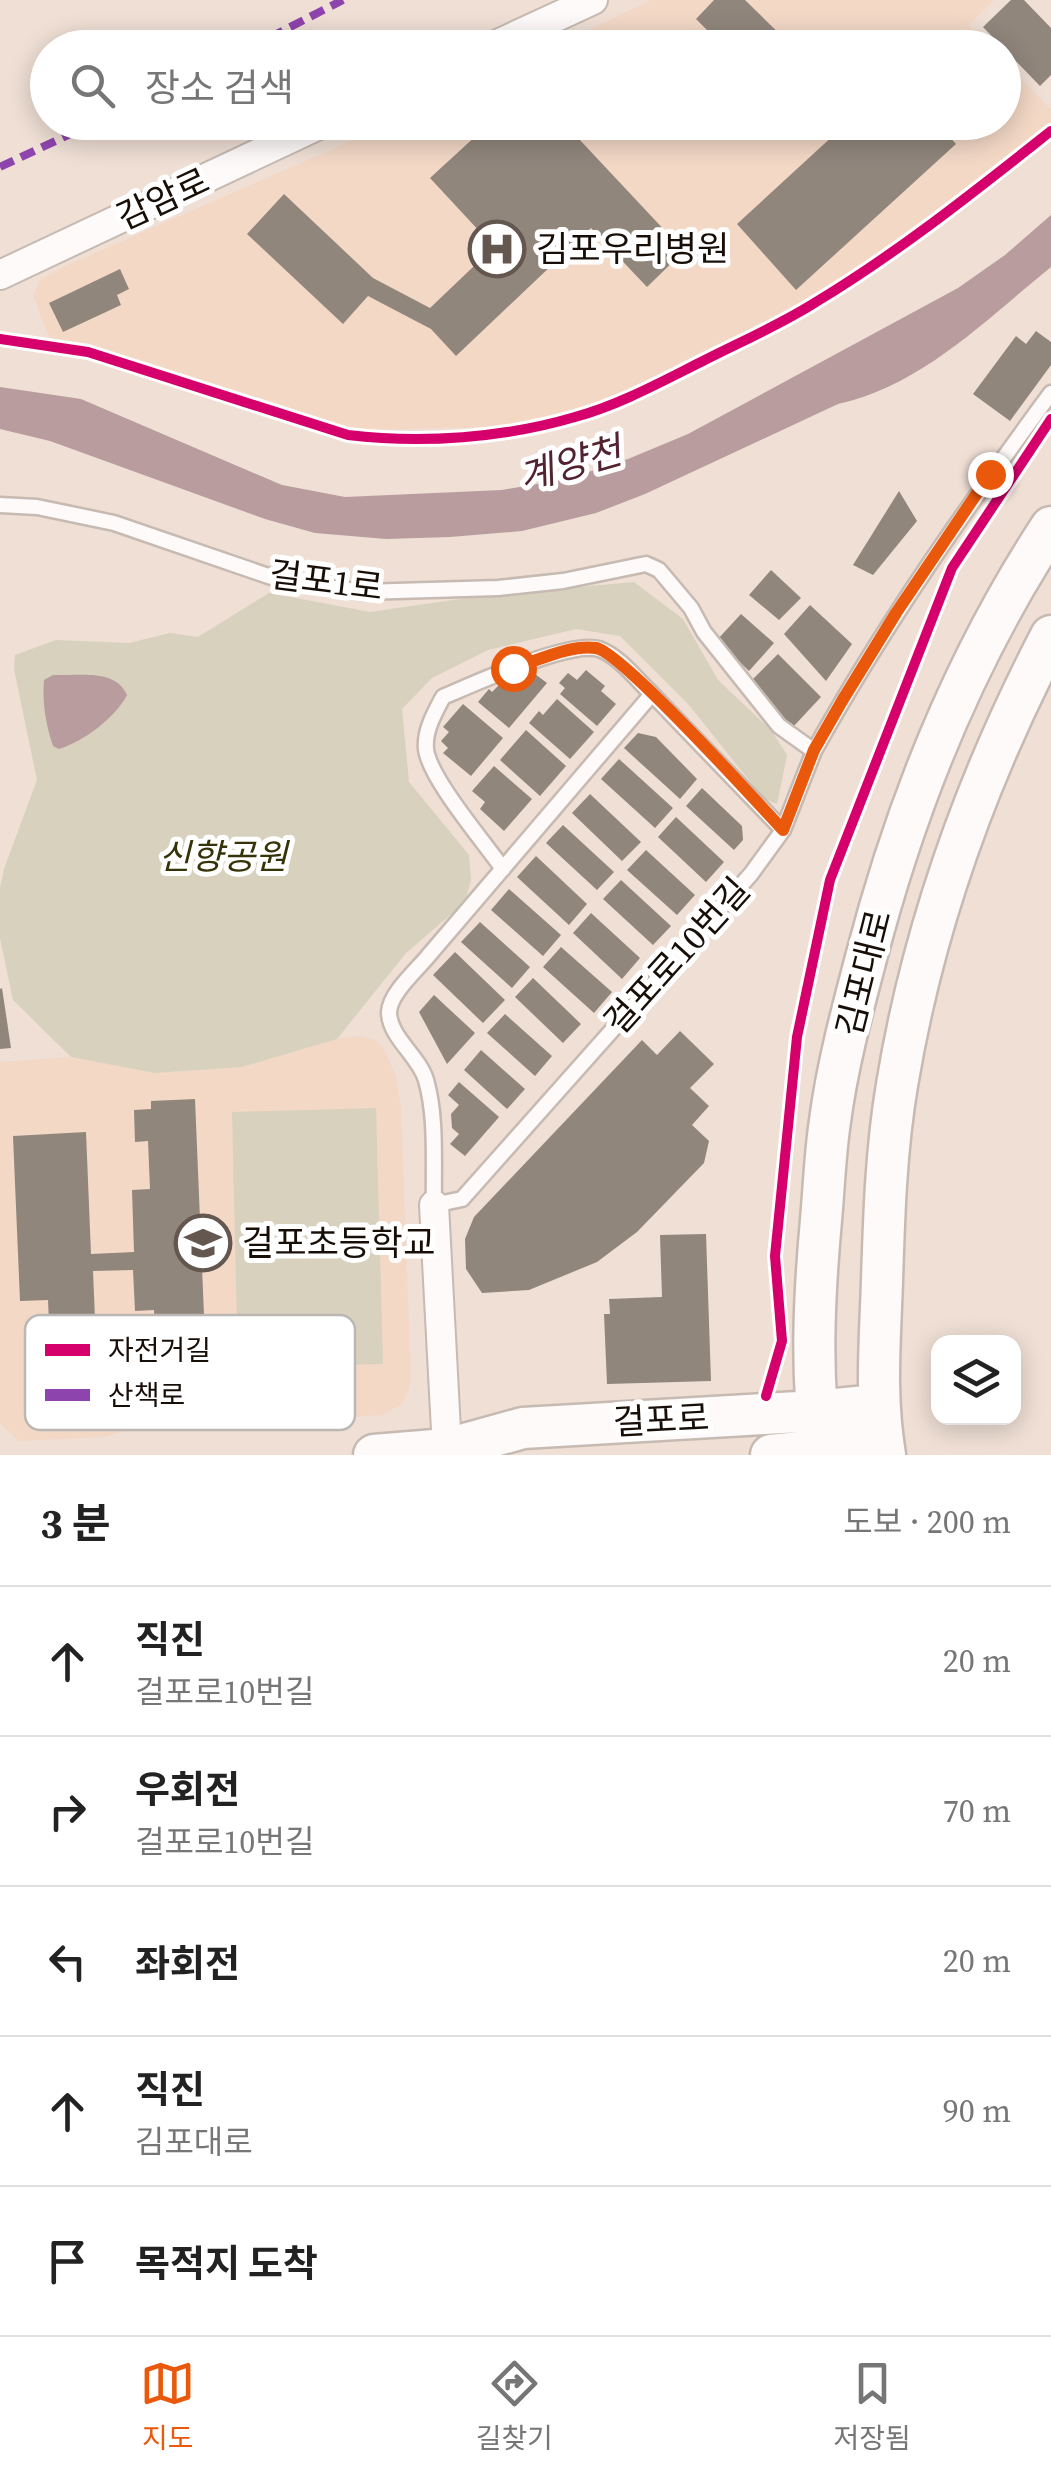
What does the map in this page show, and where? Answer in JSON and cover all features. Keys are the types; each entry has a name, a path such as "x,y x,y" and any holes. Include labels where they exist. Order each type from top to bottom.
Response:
{"main road":[{"name":"김포대로","path":"821,1453 816,1412 815,1288 830,1120 855,1001 884,888 953,700 1013,584 1051,526"},
{"name":"김포대로","path":"881,1435 884,1202 896,1087 924,954 962,832 1013,709 1051,636"},
{"name":"걸포로","path":"374,1455 459,1452 523,1428 816,1412 881,1435"},
{"path":"771,1455 821,1453 881,1435"}],"street":[{"path":"528,30 593,0"},
{"name":"감암로","path":"0,276 288,140"},
{"path":"434,1205 459,1452"}],"lane":[{"path":"814,750 896,613 990,474 1051,394"},
{"name":"걸포1로","path":"0,505 36,507 114,522 266,576 362,592 498,588 563,581 646,564 659,570 779,726 814,750"},
{"path":"503,869 438,779 426,750 430,722 443,697 513,668 574,650 597,648 617,660 783,830"},
{"path":"434,1205 430,1094 415,1056 392,1026 389,1009 396,995 652,694"},
{"name":"걸포로10번길","path":"434,1205 462,1199 752,874 783,830 814,750"}],"shaded area":[{"path":"651,0 994,0 969,25 974,30 588,30"},
{"name":"김포우리병원","path":"1021,78 1051,109 1051,123 945,208 816,298 651,382 574,412 503,427 351,430 85,344 54,340 48,335 33,295 40,280 353,140 1021,140"},
{"path":"1051,215 1051,267 977,329 925,366 898,382 838,404 645,494 596,513 522,531 386,539 315,533 265,519 50,441 0,429 0,387 81,399 282,485 345,497 502,490 570,478 688,434 958,288 1005,255"},
{"path":"53,675 105,677 122,686 127,695 98,728 59,749 53,746 44,705 44,680"},
{"name":"걸포초등학교","path":"358,1036 376,1040 396,1075 401,1107 411,1378 402,1404 382,1415 355,1417 355,1315 25,1315 25,1430 131,1430 104,1437 19,1441 0,1423 0,1062 71,1057 155,1073 242,1067"}],"green space":[{"name":"신향공원","path":"634,582 683,619 718,680 771,730 787,755 777,804 764,799 689,705 620,636 576,629 488,650 432,678 402,709 409,782 469,855 471,880 467,895 456,910 406,953 337,1039 242,1067 155,1073 71,1057 13,1000 0,938 0,888 37,780 14,669 15,655 56,640 129,643 170,633 198,637 269,593 370,612 481,596"},
{"path":"376,1108 383,1364 355,1365 355,1315 237,1315 232,1112"}],"building":[{"path":"714,0 745,0 776,30 707,30 696,19"},
{"path":"1011,0 1024,0 1051,28 1051,75 1040,86 1021,66 1021,30 983,27"},
{"path":"471,140 580,140 684,251 647,287 591,228 456,356 431,329 368,296 343,324 247,234 284,194 373,278 430,308 494,247 430,178"},
{"path":"828,140 952,140 956,144 796,290 737,224"},
{"path":"120,269 129,289 117,295 121,305 63,332 49,303"},
{"path":"1036,331 1051,342 1051,365 1010,421 973,394 1016,336 1026,344"},
{"path":"899,491 917,521 873,575 853,565"},
{"path":"771,570 801,598 779,620 749,595"},
{"path":"810,605 852,644 826,681 784,634"},
{"path":"741,614 774,643 749,671 717,640"},
{"path":"778,654 821,697 792,728 749,683"},
{"path":"586,670 605,686 601,691 616,704 597,726 560,694 565,688 559,683 568,673 577,680"},
{"path":"535,674 547,683 509,728 478,702 489,689 492,692 500,684 504,687 513,677 519,682 524,675 530,680"},
{"path":"557,699 594,732 570,759 529,723 539,711 543,715"},
{"path":"463,704 503,738 471,776 443,753 448,748 441,741 449,732 443,727"},
{"path":"526,730 566,766 540,796 500,760"},
{"path":"638,733 656,737 697,779 680,799 624,748"},
{"path":"619,759 673,808 655,828 601,779"},
{"path":"494,766 532,799 504,831 480,809 485,802 472,791"},
{"path":"702,788 742,826 743,840 734,850 686,806"},
{"path":"590,794 641,842 622,861 572,813"},
{"path":"676,817 724,862 706,882 658,837"},
{"path":"563,825 614,872 597,890 546,843"},
{"path":"646,850 695,895 677,915 627,870"},
{"path":"536,856 587,904 569,925 517,877"},
{"path":"621,880 671,926 653,945 603,899"},
{"path":"509,889 561,935 543,956 491,910"},
{"path":"591,913 640,958 622,979 573,933"},
{"path":"480,922 530,967 512,988 461,942"},
{"path":"561,947 612,992 594,1013 543,967"},
{"path":"455,952 505,1000 483,1023 433,975"},
{"path":"533,978 581,1024 563,1043 515,997"},
{"path":"0,989 11,1048 0,1049"},
{"path":"434,995 475,1033 447,1064 419,1012"},
{"path":"505,1014 552,1056 535,1076 487,1033"},
{"path":"680,1031 714,1064 690,1088 709,1106 692,1125 709,1141 704,1163 637,1232 597,1262 529,1290 482,1293 466,1269 465,1239 474,1217 642,1040 657,1055"},
{"path":"481,1050 525,1089 507,1109 464,1070"},
{"path":"459,1082 499,1117 465,1156 450,1144 459,1134 452,1128 451,1114 459,1105 448,1095"},
{"path":"195,1099 204,1315 135,1311 133,1270 93,1271 95,1315 49,1315 48,1300 20,1301 13,1136 86,1132 91,1254 134,1252 132,1190 150,1189 148,1141 135,1142 134,1110 151,1109 151,1101"},
{"path":"706,1234 711,1381 607,1384 604,1314 610,1314 609,1299 662,1297 660,1235"}],"marked path":[{"path":"284,30 343,0"},
{"path":"0,167 58,140"}],"cycle path":[{"path":"0,339 88,352 348,435 434,439 520,430 624,400 788,318 907,242 1051,131"},
{"path":"766,1396 782,1341 775,1256 797,1037 830,880 952,568 1051,419"}],"place":[{"name":"김포우리병원","path":"497,249"},
{"name":"걸포초등학교","path":"203,1243"}],"route":[{"path":"513,668 574,650 597,648 617,660 652,694 783,830 814,750 842,701 990,474"}],"water label":[{"name":"계양천","path":"570,464"}]}
